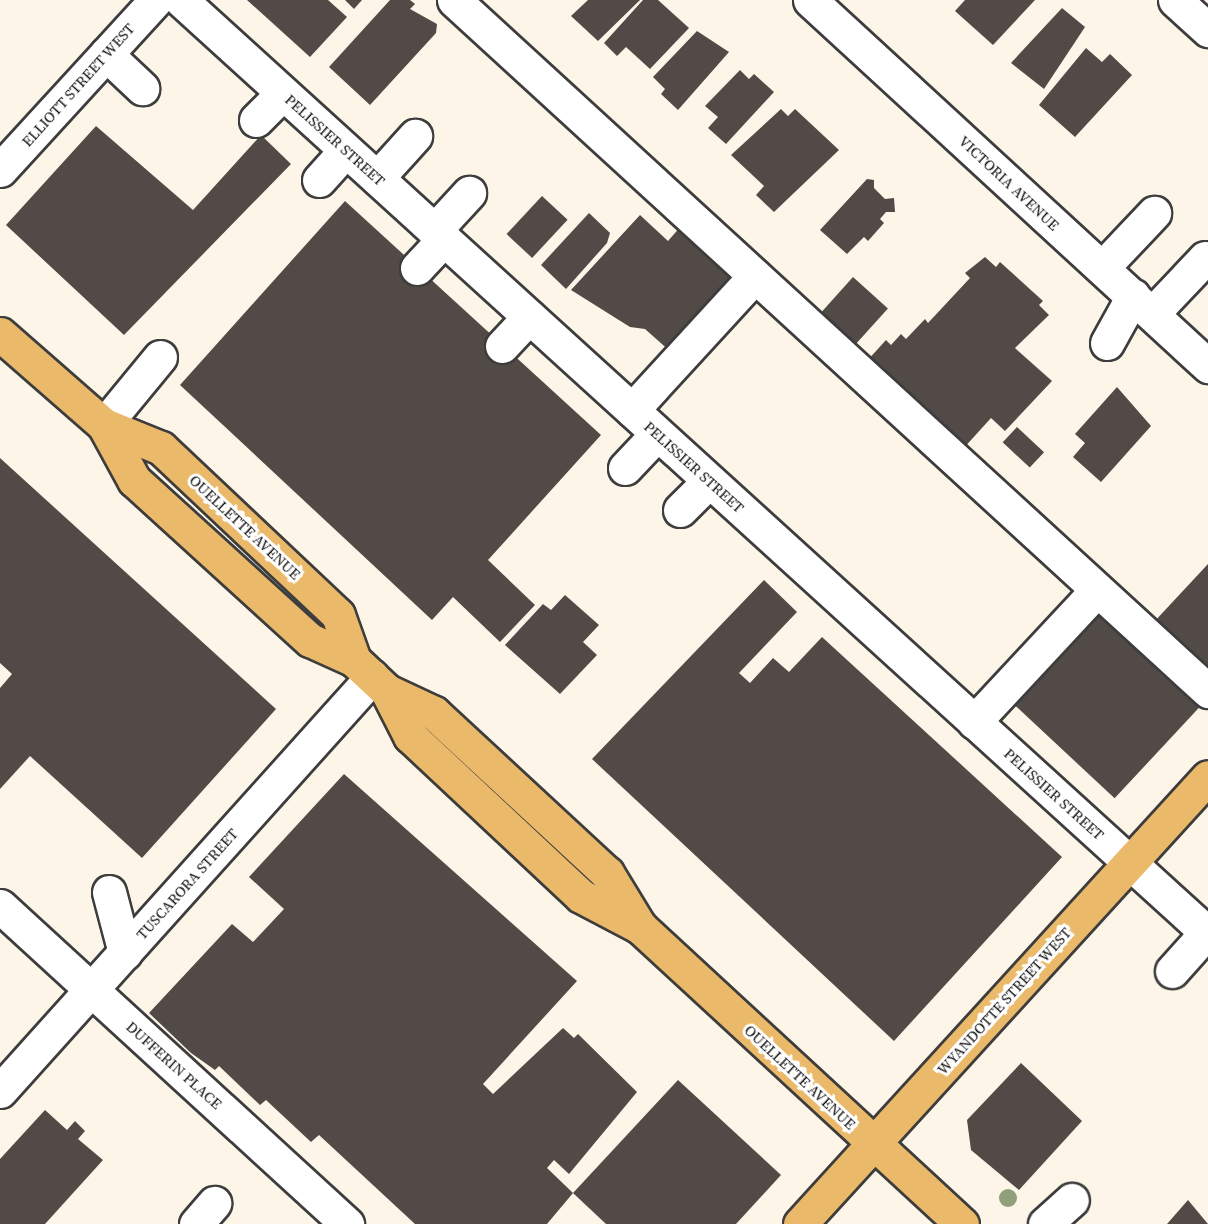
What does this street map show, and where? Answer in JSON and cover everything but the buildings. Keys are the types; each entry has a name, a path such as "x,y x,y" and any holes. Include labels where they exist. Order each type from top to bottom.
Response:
{"main road":[{"path":"0,334 104,425 134,480 310,640 371,676"},
{"name":"OUELLETTE AVENUE","path":"371,676 410,736 581,896 640,927 873,1145 962,1224"},
{"name":"WYANDOTTE STREET WEST","path":"800,1224 1208,777"}],"street":[{"name":"ELLIOTT STREET WEST","path":"0,170 156,0"},
{"name":"PELISSIER STREET","path":"181,0 1207,934"},
{"path":"454,0 1208,691"},
{"name":"VICTORIA AVENUE","path":"810,0 1208,366"},
{"path":"1175,0 1208,30"},
{"path":"106,54 142,88"},
{"path":"256,120 283,93"},
{"path":"377,178 415,136"},
{"path":"319,180 346,150"},
{"path":"417,268 469,193"},
{"path":"1102,268 1154,213"},
{"path":"1107,343 1142,305 1205,258"},
{"path":"632,411 755,276"},
{"path":"502,346 529,317"},
{"path":"104,425 160,357"},
{"path":"625,468 657,434"},
{"path":"680,510 709,481"},
{"path":"974,722 1097,590"},
{"name":"TUSCARORA STREET","path":"0,1091 371,676"},
{"path":"109,892 125,953"},
{"name":"DUFFERIN PLACE","path":"0,906 347,1224"},
{"path":"1172,971 1207,934"},
{"path":"1045,1224 1072,1200"}]}
